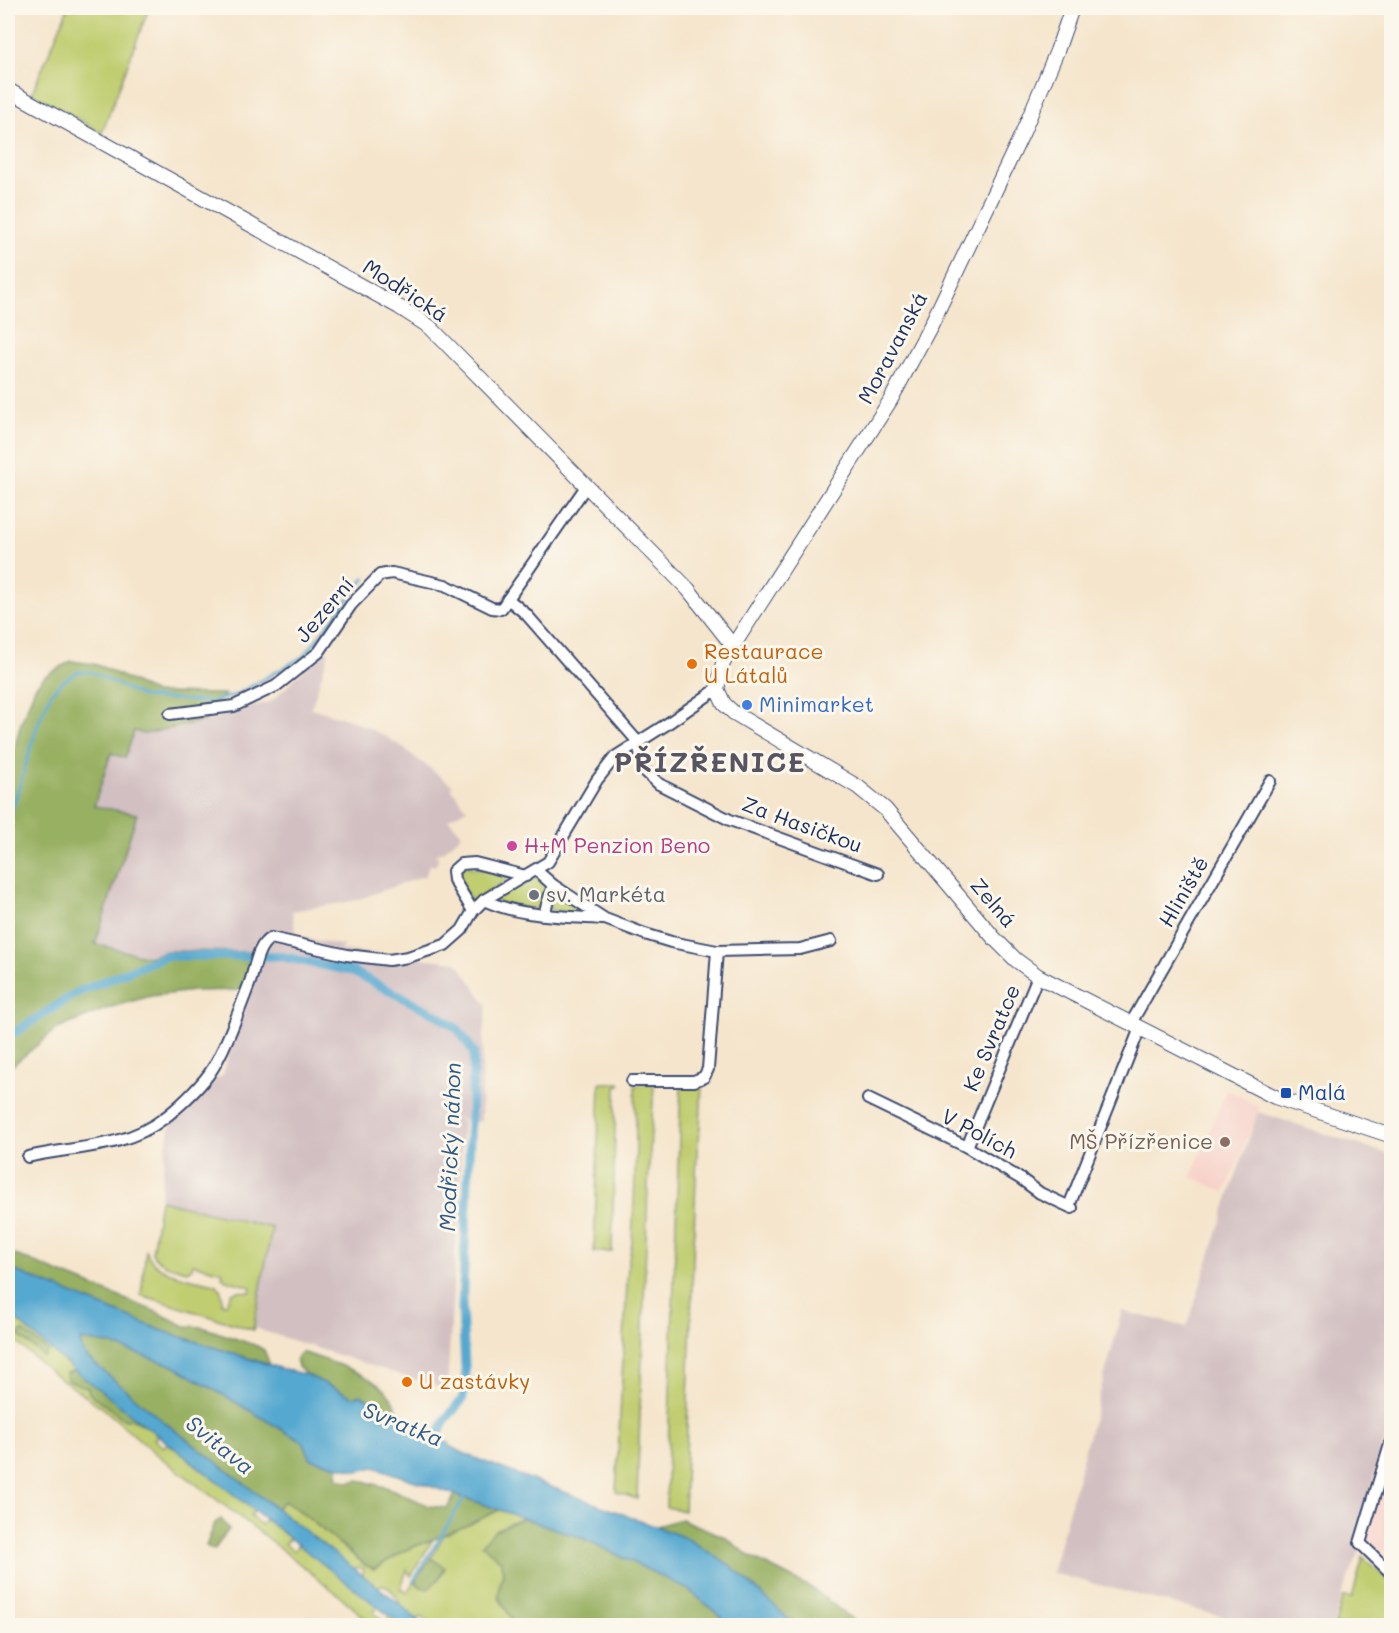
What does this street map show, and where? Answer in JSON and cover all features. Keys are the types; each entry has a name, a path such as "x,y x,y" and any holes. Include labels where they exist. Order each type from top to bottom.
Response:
{"street":[{"name":"Moravanská","path":"717,689 723,663 890,401 931,325 1023,132 1057,51 1072,8"},
{"name":"Modřická","path":"8,90 399,307 430,327 688,589 733,646"},
{"path":"587,485 507,599 526,614 639,742"},
{"name":"Jezerní","path":"171,714 234,706 276,686 319,652 351,605 380,575 392,573 446,585 492,608 501,609 507,599"},
{"path":"28,1157 130,1138 163,1120 208,1075 218,1059 262,947 267,940 271,938 347,955 389,960 408,957 445,945 462,930 473,911 484,900 548,862 597,780 612,760 717,689"},
{"name":"Zelná","path":"717,689 724,704 734,713 858,787 885,809 994,938 1016,960 1038,976 1275,1097 1392,1136"},
{"name":"Za Hasičkou","path":"639,742 645,771 659,784 730,820 878,874"},
{"name":"Hliniště","path":"1135,1026 1270,781"},
{"path":"473,911 454,880 453,871 461,864 475,863 531,873 554,885 605,919 645,934 717,951 800,949 831,941"},
{"path":"543,914 554,885"},
{"path":"484,900 495,905 543,914 605,919"},
{"path":"632,1081 694,1081 704,1077 708,1070 717,951"},
{"name":"Ke Svratce","path":"967,1147 1038,976"},
{"name":"V Polích","path":"868,1099 967,1147 1040,1193 1070,1207 1135,1026"},
{"path":"1392,1438 1360,1543 1379,1564 1392,1574"}],"shaded area":[{"path":"324,650 329,653 311,708 353,721 402,747 453,786 451,788 467,809 448,819 462,834 443,852 435,855 439,858 435,866 429,864 426,875 354,901 292,911 296,936 344,946 339,950 457,962 487,1005 483,1043 481,1122 418,1111 463,1120 447,1390 254,1328 272,1228 160,1200 165,1151 172,1120 181,1115 212,1081 223,1075 255,952 167,951 148,957 95,944 137,814 94,806 111,753 134,731 144,734 204,721 272,701"},
{"name":"MŠ Přízřenice","path":"1227,1089 1260,1107 1225,1192 1191,1177"},
{"path":"1258,1112 1391,1155 1391,1417 1355,1544 1360,1551 1342,1593 1333,1625 1256,1625 1052,1573 1122,1311 1187,1327"},
{"path":"1391,1457 1391,1549 1374,1553 1367,1547 1366,1539"}],"green space":[{"path":"68,8 149,8 102,133 32,93"},
{"path":"71,661 94,664 155,693 225,694 204,721 144,734 134,731 125,758 111,753 94,806 137,814 95,944 148,957 167,951 255,952 244,990 193,991 151,996 111,1007 57,1029 8,1069 8,776 20,726 35,687 45,676"},
{"path":"466,866 511,876 472,902 457,880 457,871"},
{"path":"536,877 548,887 541,908 537,910 496,902 494,898"},
{"path":"555,893 580,908 578,914 551,910 549,904"},
{"path":"702,1082 697,1150 684,1511 666,1507 681,1084"},
{"path":"600,1083 620,1083 620,1086 616,1087 612,1252 594,1252"},
{"path":"654,1083 648,1185 637,1499 616,1492 628,1264 632,1242 634,1202 635,1086"},
{"path":"160,1200 272,1228 253,1330 141,1295 146,1250 150,1259 165,1271 218,1286 222,1295 222,1304 226,1304 232,1293 250,1292 251,1287 226,1280 222,1277 223,1272 193,1264 192,1268 187,1271 159,1261 152,1253"},
{"path":"8,1252 159,1313 185,1326 202,1327 257,1346 264,1350 270,1365 163,1331 8,1268"},
{"path":"8,1313 74,1370 66,1373 89,1388 89,1393 144,1426 146,1425 158,1435 154,1439 163,1447 168,1443 255,1510 250,1515 261,1525 266,1519 290,1538 285,1544 294,1551 298,1544 378,1606 374,1613 384,1622 390,1616 401,1625 373,1625 257,1530 156,1454 104,1409 51,1372 8,1335"},
{"path":"23,1331 48,1351 44,1357 18,1335"},
{"path":"80,1340 109,1344 174,1366 303,1442 311,1459 338,1466 337,1478 349,1482 359,1480 389,1488 429,1506 447,1508 455,1495 499,1510 406,1550 374,1569 297,1509 284,1501 276,1508 158,1417 88,1358 82,1350"},
{"path":"302,1352 350,1369 373,1381 393,1400 401,1423 361,1395 353,1397 307,1375 298,1367 296,1358"},
{"path":"74,1370 146,1425 134,1419 125,1420 89,1393 88,1388 67,1380 66,1373"},
{"path":"284,1501 365,1565 374,1569 406,1550 433,1539 411,1576 407,1570 400,1590 402,1588 407,1593 415,1581 421,1587 438,1580 445,1568 431,1558 444,1535 499,1510 523,1518 495,1530 503,1572 499,1597 515,1625 435,1625 420,1617 416,1620 385,1585 375,1586 362,1575 364,1569 358,1567 354,1569 276,1508"},
{"path":"523,1518 585,1539 689,1590 731,1625 515,1625 499,1597 503,1572 501,1561 482,1545 495,1530"},
{"path":"221,1519 229,1529 214,1550 206,1546 215,1523"},
{"path":"681,1519 725,1537 749,1556 813,1589 857,1623 855,1626 795,1625 730,1565 657,1526"},
{"path":"1363,1557 1391,1583 1391,1625 1335,1625 1343,1597 1352,1598"},
{"path":"431,1558 445,1568 438,1580 428,1589 421,1587 415,1581"}],"water":[{"path":"8,1268 163,1331 307,1375 353,1397 361,1395 394,1416 406,1428 418,1434 449,1442 449,1446 472,1457 686,1538 730,1565 795,1625 731,1625 689,1590 585,1539 374,1467 358,1471 311,1459 303,1442 174,1366 109,1344 80,1340 82,1350 88,1358 158,1417 400,1604 423,1625 401,1625 74,1370 8,1313"}],"waterway":[{"path":"8,825 37,726 51,693 62,682 77,672 92,672 143,697 211,702 236,695 304,656 365,578"},
{"name":"Modřický náhon","path":"8,1037 76,993 165,956 279,956 351,971 437,1015 459,1030 474,1053 462,1309 466,1385 462,1400 445,1420 432,1448"},
{"path":"413,1582 465,1496"}],"place":[{"name":"Restaurace U Látalů","path":"692,664"},
{"name":"Minimarket","path":"747,705"},
{"name":"H+M Penzion Beno","path":"512,846"},
{"name":"sv. Markéta","path":"534,895"},
{"name":"Malá","path":"1286,1093"},
{"name":"MŠ Přízřenice","path":"1225,1142"},
{"name":"U zastávky","path":"407,1382"}],"district":[{"name":"PŘÍZŘENICE","path":"710,763"}],"water label":[{"name":"Svratka","path":"403,1424"},
{"name":"Svitava","path":"220,1445"}]}
